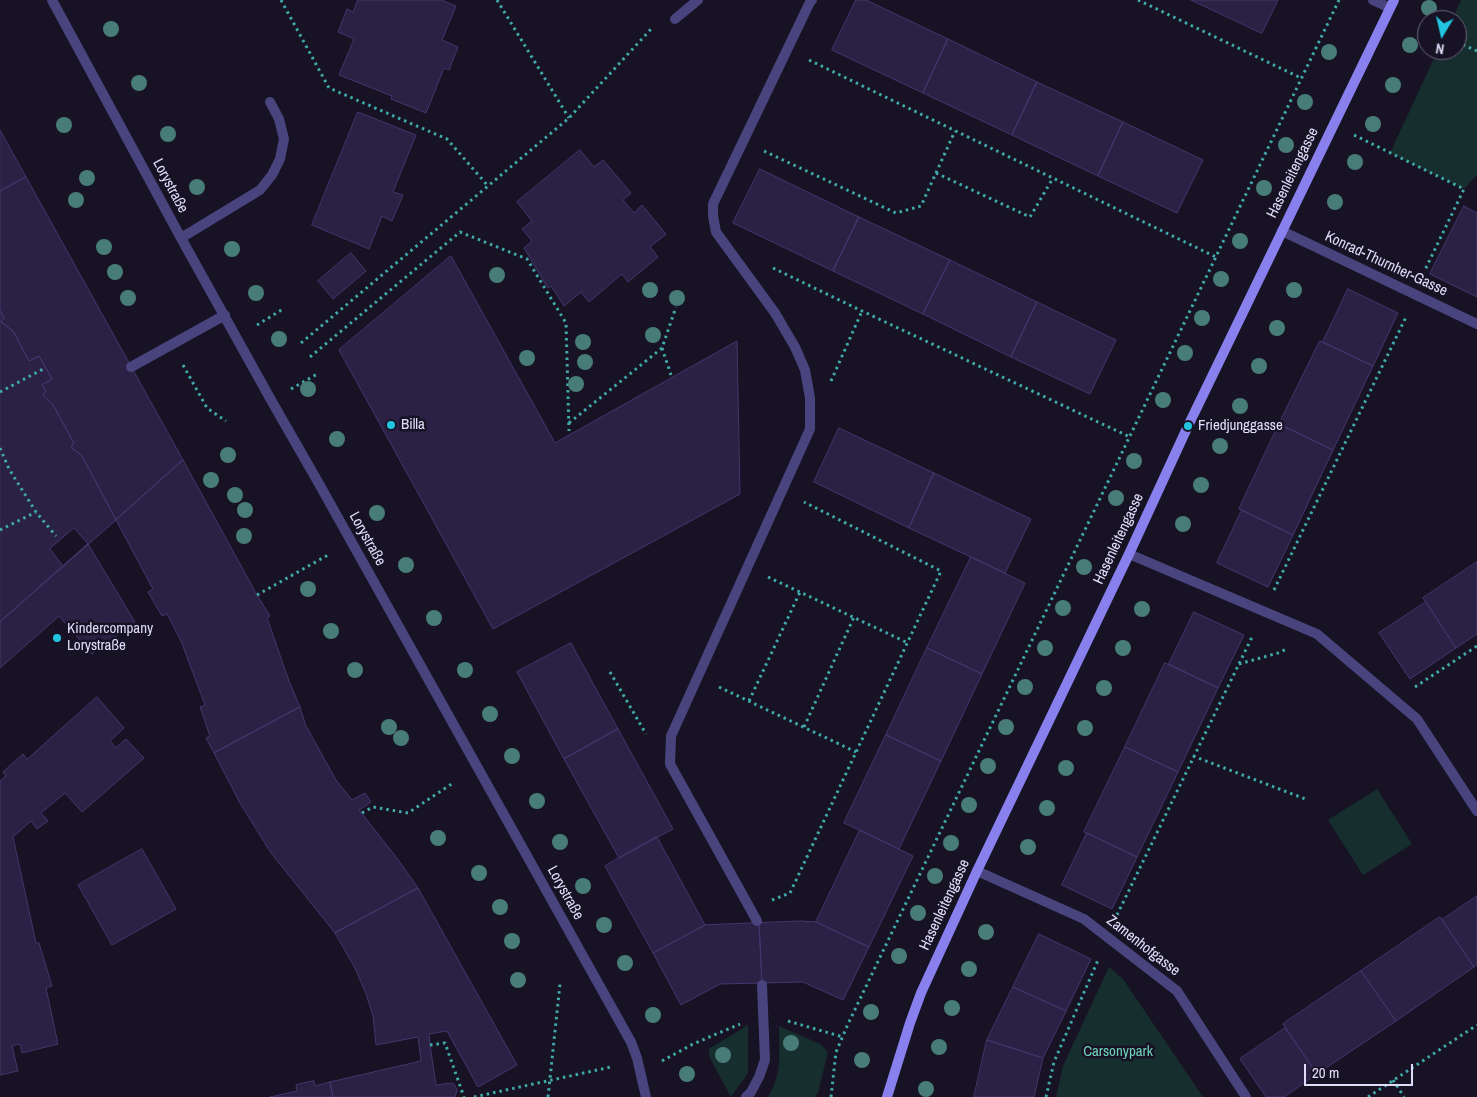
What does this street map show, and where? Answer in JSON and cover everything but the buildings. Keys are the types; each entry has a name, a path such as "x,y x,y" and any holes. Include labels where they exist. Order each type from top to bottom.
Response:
{"street":[{"name":"Lorystraße","path":"52,0 271,400 631,1042 637,1058 646,1097"},
{"path":"675,19 698,0"},
{"path":"757,921 670,764 671,736 810,429 810,398 805,370 795,347 774,313 716,232 713,216 714,204 812,0"},
{"path":"1373,0 1392,4"},
{"name":"Hasenleitengasse","path":"887,1097 921,993 977,871 1129,554 1184,434 1392,4"},
{"path":"181,238 260,190 272,175 280,159 284,139 280,119 270,102"},
{"name":"Konrad-Thurnher-Gasse","path":"1282,231 1477,324"},
{"path":"131,367 225,315"},
{"path":"1129,554 1317,634 1417,719 1477,811"},
{"name":"Zamenhofgasse","path":"977,871 1084,919 1176,991 1246,1097"},
{"path":"746,1097 758,1077 765,1060 762,985"}],"path":[{"path":"281,0 329,88 447,138 488,186"},
{"path":"497,0 569,118"},
{"path":"1138,0 1301,78"},
{"path":"830,1097 836,1052 848,1024 1339,0"},
{"path":"301,343 569,118 657,23 675,19"},
{"path":"787,50 1216,257"},
{"path":"1271,595 1406,318 1422,276 1464,189 1333,125"},
{"path":"743,142 896,213 921,206 955,131"},
{"path":"936,173 1030,217 1053,178"},
{"path":"310,357 460,232 527,260 566,323 569,430"},
{"path":"772,267 1130,436"},
{"path":"569,423 662,348 676,307"},
{"path":"237,337 283,309"},
{"path":"830,384 862,311"},
{"path":"172,344 207,408 226,421"},
{"path":"662,348 670,375"},
{"path":"0,392 45,368"},
{"path":"271,400 319,373"},
{"path":"0,448 9,469 36,512 56,536"},
{"path":"750,908 790,893 941,571 782,491"},
{"path":"0,530 36,512"},
{"path":"257,595 328,555"},
{"path":"748,567 908,643"},
{"path":"748,701 800,592"},
{"path":"804,727 854,618"},
{"path":"1238,664 1278,653 1317,634"},
{"path":"1116,918 1252,635"},
{"path":"1395,701 1477,646"},
{"path":"610,672 656,751 670,764"},
{"path":"698,677 856,752"},
{"path":"1193,756 1308,800"},
{"path":"362,814 373,807 408,813 453,783"},
{"path":"1046,1097 1054,1062 1100,956"},
{"path":"548,1097 560,984"},
{"path":"1368,1097 1477,1025"},
{"path":"430,1045 445,1043 464,1097"},
{"path":"474,1097 611,1067"},
{"path":"1393,1080 1404,1097"}],"green space":[{"path":"1461,0 1477,0 1477,175 1464,189 1390,153 1433,60 1467,60 1467,10 1456,10"},
{"path":"1377,789 1412,844 1363,875 1328,820"},
{"name":"Carsonypark","path":"1109,967 1123,979 1203,1097 1056,1097 1063,1066"},
{"path":"748,1025 748,1073 731,1097 709,1056 709,1049"},
{"path":"779,1026 820,1044 828,1052 818,1093 815,1097 768,1097 778,1071"}],"place":[{"name":"Billa","path":"391,425"},
{"name":"Friedjunggasse","path":"1188,426"},
{"name":"Kindercompany Lorystraße","path":"57,638"}]}
